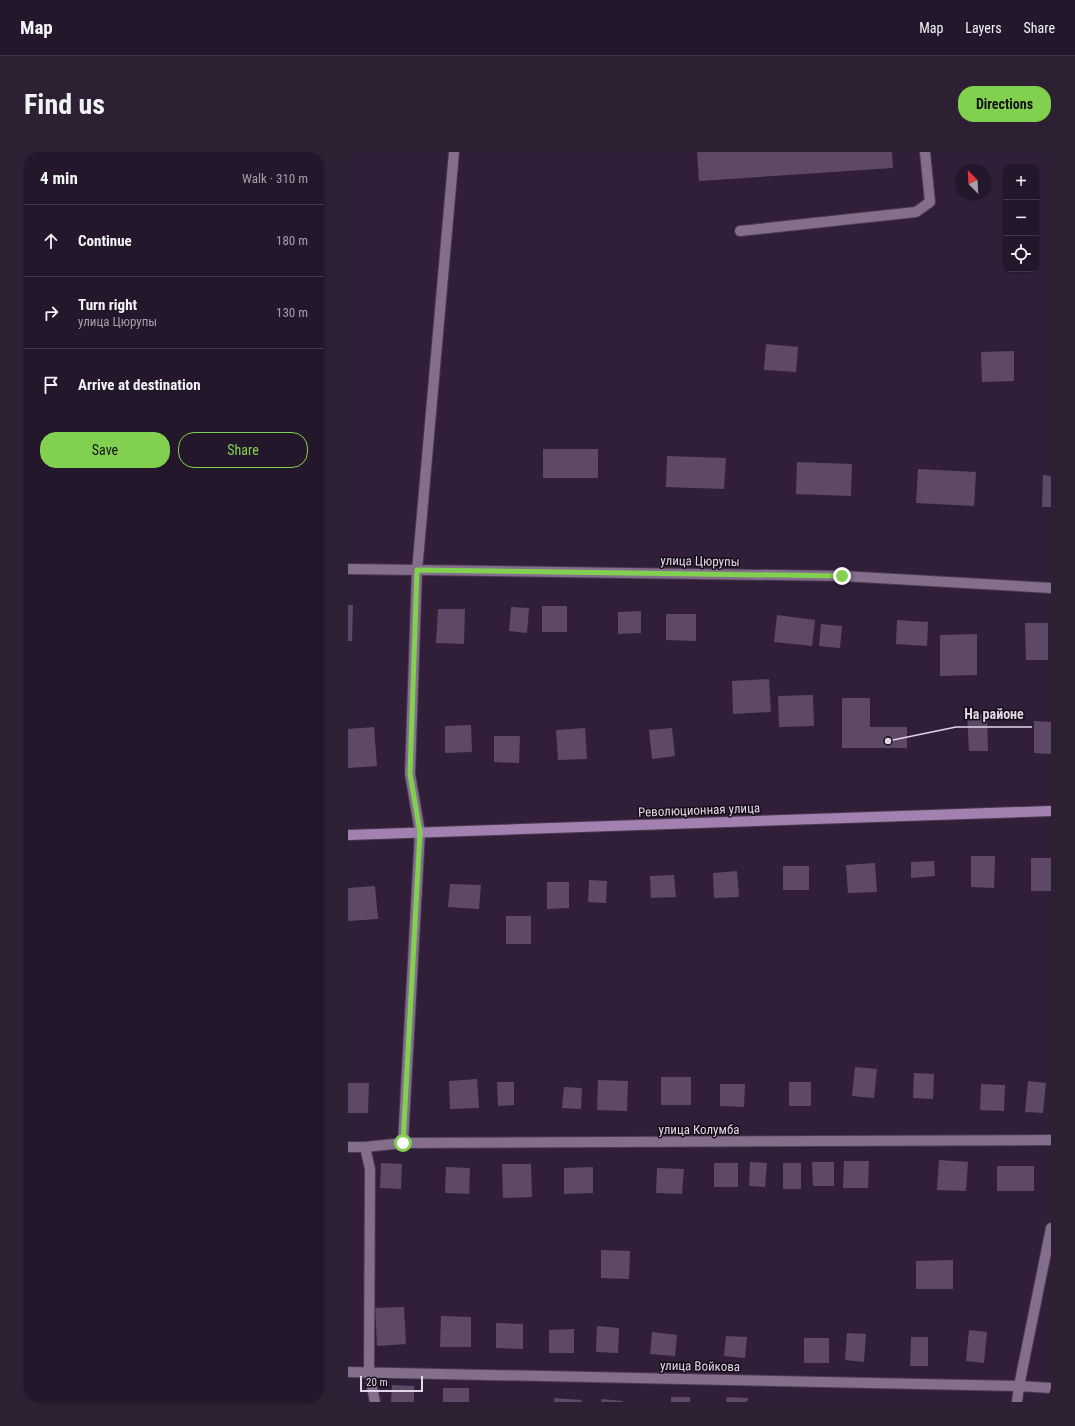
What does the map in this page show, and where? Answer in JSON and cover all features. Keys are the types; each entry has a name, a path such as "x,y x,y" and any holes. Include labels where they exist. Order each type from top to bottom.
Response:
{"main road":[{"name":"Революционная улица","path":"348,835 1051,811"}],"street":[{"path":"403,1143 420,832 410,774 417,570 454,152"},
{"path":"740,231 916,212 930,202 925,152"},
{"name":"улица Цюрупы","path":"348,569 842,576 1051,588"},
{"name":"улица Колумба","path":"348,1147 365,1147 403,1143 1051,1140"},
{"path":"365,1147 370,1169 369,1372 375,1402"},
{"path":"1017,1402 1051,1228"},
{"name":"улица Войкова","path":"348,1372 1019,1386 1051,1388"}],"building":[{"path":"697,152 892,152 893,168 699,181"},
{"path":"766,344 798,347 796,372 764,370"},
{"path":"1014,351 1014,381 982,382 981,352"},
{"path":"543,449 598,449 598,478 543,478"},
{"path":"667,456 726,458 724,489 666,487"},
{"path":"797,462 852,464 851,496 796,494"},
{"path":"918,469 976,472 974,506 916,503"},
{"path":"1043,475 1051,476 1051,507 1042,507"},
{"path":"348,605 353,605 352,641 348,641"},
{"path":"542,606 567,606 567,632 542,632"},
{"path":"511,607 529,608 527,633 509,631"},
{"path":"438,609 465,609 464,644 436,643"},
{"path":"641,611 641,633 618,634 618,612"},
{"path":"666,614 696,614 696,641 666,640"},
{"path":"777,615 815,620 812,646 774,642"},
{"path":"897,620 928,622 927,646 896,644"},
{"path":"1025,623 1048,623 1048,660 1026,660"},
{"path":"821,624 842,626 840,648 819,646"},
{"path":"977,634 977,675 940,676 940,635"},
{"path":"769,679 771,712 733,714 732,681"},
{"path":"813,695 814,726 779,727 778,696"},
{"path":"842,698 870,698 870,727 907,727 907,748 842,748"},
{"path":"967,714 987,714 988,751 969,751"},
{"path":"1034,721 1051,722 1051,754 1034,753"},
{"path":"471,725 472,752 445,753 445,726"},
{"path":"374,727 377,766 348,768 348,729"},
{"path":"585,728 587,759 558,760 556,730"},
{"path":"672,728 675,756 652,759 649,730"},
{"path":"494,736 520,736 519,763 494,762"},
{"path":"971,856 995,856 994,888 971,887"},
{"path":"1031,858 1051,858 1051,891 1031,891"},
{"path":"934,861 935,876 911,878 911,862"},
{"path":"875,863 877,892 848,893 846,865"},
{"path":"783,866 809,866 809,890 783,890"},
{"path":"737,871 739,897 714,898 713,873"},
{"path":"674,875 676,897 651,898 650,876"},
{"path":"589,880 607,881 606,903 588,902"},
{"path":"547,882 569,882 569,908 547,909"},
{"path":"450,884 481,885 479,909 448,907"},
{"path":"375,886 378,919 348,921 348,888"},
{"path":"506,916 531,916 531,944 506,944"},
{"path":"855,1067 877,1069 874,1098 852,1096"},
{"path":"914,1073 934,1074 933,1099 913,1098"},
{"path":"661,1077 691,1077 691,1105 661,1105"},
{"path":"477,1079 479,1108 450,1109 449,1081"},
{"path":"598,1080 628,1081 627,1111 597,1110"},
{"path":"1028,1081 1046,1083 1043,1113 1025,1112"},
{"path":"497,1082 514,1082 514,1105 498,1106"},
{"path":"789,1082 811,1082 811,1106 789,1106"},
{"path":"348,1083 369,1083 368,1113 348,1113"},
{"path":"720,1084 745,1084 744,1107 720,1106"},
{"path":"981,1084 1005,1085 1004,1111 980,1110"},
{"path":"564,1087 582,1088 581,1109 562,1108"},
{"path":"939,1160 968,1162 966,1191 937,1190"},
{"path":"844,1161 869,1161 868,1188 843,1188"},
{"path":"750,1162 767,1163 765,1187 749,1186"},
{"path":"812,1162 834,1162 834,1186 813,1186"},
{"path":"381,1163 402,1164 401,1189 380,1188"},
{"path":"714,1163 738,1163 738,1187 714,1187"},
{"path":"783,1163 801,1163 801,1189 783,1189"},
{"path":"502,1164 531,1164 532,1197 503,1198"},
{"path":"997,1166 1034,1166 1034,1191 997,1191"},
{"path":"446,1167 470,1168 469,1194 445,1193"},
{"path":"593,1167 593,1193 564,1194 564,1168"},
{"path":"657,1168 684,1169 682,1194 656,1193"},
{"path":"601,1250 630,1251 629,1279 601,1278"},
{"path":"953,1260 953,1289 916,1289 916,1261"},
{"path":"404,1307 406,1344 377,1346 375,1308"},
{"path":"441,1316 471,1317 471,1347 440,1347"},
{"path":"496,1323 523,1324 523,1349 496,1348"},
{"path":"597,1326 619,1328 618,1353 596,1352"},
{"path":"574,1329 574,1353 549,1353 549,1330"},
{"path":"969,1330 987,1332 984,1363 966,1361"},
{"path":"652,1332 677,1335 675,1356 650,1354"},
{"path":"847,1333 866,1334 864,1362 845,1360"},
{"path":"726,1336 747,1337 745,1358 724,1356"},
{"path":"911,1337 928,1337 928,1366 910,1366"},
{"path":"804,1338 829,1338 829,1363 804,1363"},
{"path":"392,1385 414,1386 414,1402 391,1402"},
{"path":"443,1388 469,1388 469,1402 443,1402"},
{"path":"671,1397 690,1397 690,1402 671,1402"},
{"path":"727,1397 748,1398 747,1402 726,1402"},
{"path":"554,1398 582,1400 581,1402 554,1402"},
{"path":"602,1399 623,1401 623,1402 601,1402"}],"place":[{"name":"На районе","path":"888,741"}],"route":[{"path":"403,1143 420,832 410,774 417,570 842,576"}]}
